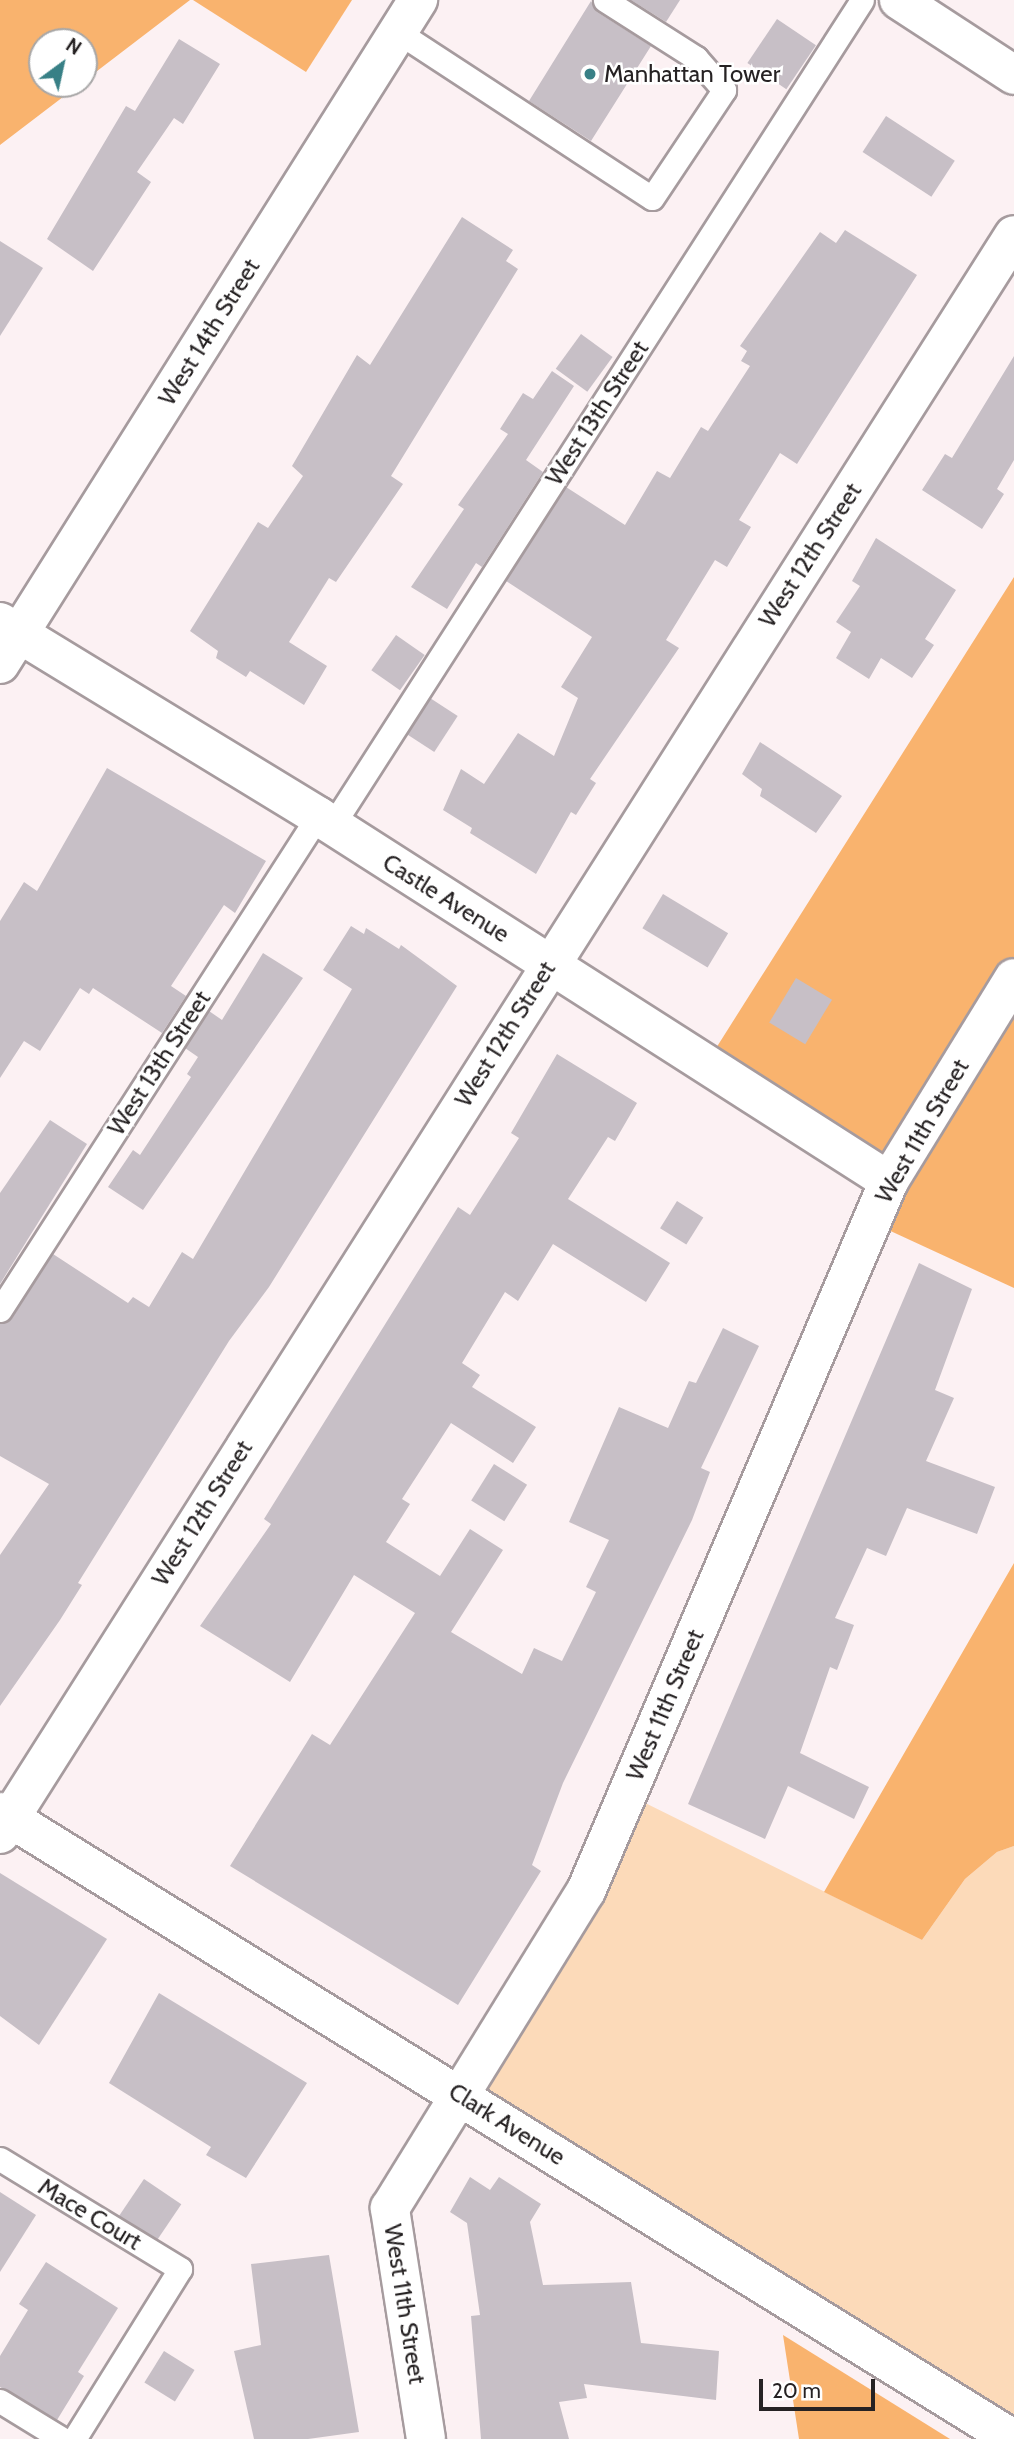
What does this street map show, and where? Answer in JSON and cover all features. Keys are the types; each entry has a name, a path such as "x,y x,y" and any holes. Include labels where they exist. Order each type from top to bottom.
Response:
{"street":[{"name":"West 14th Street","path":"6,640 418,0"},
{"path":"899,0 1014,75"},
{"name":"West 12th Street","path":"3,1821 1014,235"},
{"name":"Castle Avenue","path":"6,640 325,821 889,1181"},
{"name":"West 11th Street","path":"426,2439 390,2208 586,1891 889,1181 1014,978"},
{"name":"Clark Avenue","path":"3,1821 462,2095 1013,2439"}],"lane":[{"path":"398,32 652,198 724,90 696,58 605,0"},
{"name":"West 13th Street","path":"0,1310 325,821 862,0"},
{"name":"Mace Court","path":"0,2159 180,2269 74,2439"},
{"path":"0,2401 62,2439"}],"shaded area":[{"path":"0,0 190,0 98,70 98,28 28,28 28,98 62,98 0,145"},
{"path":"193,0 352,0 306,72"},
{"path":"1014,577 1014,1288 871,1222 888,1181 706,1064"},
{"path":"1014,1563 1014,1846 997,1852 965,1879 922,1940 824,1892"},
{"path":"627,1794 922,1940 965,1879 997,1852 1014,1846 1014,2439 462,2095"},
{"path":"783,2335 950,2439 799,2439"}],"building":[{"path":"631,0 680,0 666,22"},
{"name":"Manhattan Tower","path":"591,1 597,12 651,46 591,141 529,101"},
{"path":"777,19 816,45 786,89 747,63"},
{"path":"179,39 220,64 183,124 174,118 137,172 151,182 93,271 47,239 126,106 135,111"},
{"path":"886,116 955,161 931,197 863,152"},
{"path":"462,217 513,250 506,261 518,269 391,476 403,484 336,582 329,578 289,642 327,666 304,705 250,671 246,677 216,658 218,651 190,631 258,522 268,528 303,476 292,466 357,355 370,365"},
{"path":"845,230 917,275 797,464 780,453 739,520 751,527 727,567 715,560 666,640 679,648 590,779 596,783 576,815 571,812 536,874 470,833 472,828 443,810 461,769 484,784 518,733 554,756 578,698 561,687 592,637 506,581 566,487 625,525 657,471 670,478 701,427 708,431 750,366 741,361 747,351 740,346 820,232 836,243"},
{"path":"0,241 43,268 0,336"},
{"path":"581,334 613,357 587,392 556,369"},
{"path":"1014,356 1014,460 997,489 1004,494 982,529 922,490 945,454 952,458"},
{"path":"552,371 574,386 526,460 543,472 482,567 476,563 447,609 411,587 464,509 458,505 508,434 500,429 523,393 533,399"},
{"path":"876,538 956,590 925,639 934,645 912,678 881,658 869,679 836,658 851,632 836,622 860,586 852,581"},
{"path":"396,635 425,655 400,690 371,670"},
{"path":"430,698 458,716 434,752 407,734"},
{"path":"760,742 842,796 816,833 760,796 762,789 742,774"},
{"path":"107,768 266,861 235,913 224,905 171,986 186,996 162,1033 93,988 89,994 80,988 40,1051 24,1041 0,1078 0,921 24,882 37,891"},
{"path":"663,894 728,933 708,967 642,928"},
{"path":"351,926 364,934 366,928 399,949 401,945 457,986 269,1287 229,1341 78,1583 82,1585 60,1620 0,1706 0,1555 49,1484 0,1456 0,1324 12,1318 53,1254 128,1303 133,1297 149,1307 182,1252 193,1259 352,989 323,970"},
{"path":"263,953 303,978 143,1210 108,1187 133,1150 140,1155 191,1077 187,1074 198,1057 185,1048 209,1011 222,1020"},
{"path":"796,978 832,1000 805,1044 769,1023"},
{"path":"557,1054 637,1103 615,1141 608,1137 568,1199 670,1263 646,1302 553,1244 518,1301 505,1292 462,1363 480,1375 472,1387 536,1427 513,1463 451,1423 402,1499 410,1504 386,1542 440,1576 470,1529 503,1550 451,1632 522,1674 534,1648 562,1661 596,1592 586,1587 609,1540 569,1522 619,1407 668,1428 689,1381 696,1383 723,1328 759,1346 701,1468 710,1472 692,1520 563,1783 532,1865 541,1871 458,2005 230,1866 312,1734 330,1745 415,1613 354,1575 290,1682 200,1626 271,1524 264,1519 458,1207 470,1215 519,1138 511,1133"},
{"path":"50,1120 87,1144 0,1284 0,1193"},
{"path":"677,1201 703,1217 686,1245 660,1228"},
{"path":"919,1263 972,1289 935,1390 954,1398 926,1461 995,1487 977,1534 907,1508 886,1556 867,1548 835,1618 854,1625 837,1670 830,1667 800,1753 869,1787 854,1819 788,1786 765,1839 688,1804"},
{"path":"494,1464 527,1485 504,1521 471,1500"},
{"path":"0,1873 107,1939 39,2045 0,2016"},
{"path":"159,1993 307,2083 246,2178 206,2155 211,2147 109,2083"},
{"path":"470,2177 490,2190 499,2177 541,2204 530,2222 543,2285 631,2282 641,2343 719,2351 716,2400 584,2384 587,2398 559,2402 569,2439 481,2439 471,2316 480,2315 467,2223 450,2212"},
{"path":"144,2179 181,2204 156,2241 119,2216"},
{"path":"0,2192 36,2215 0,2272"},
{"path":"329,2255 359,2432 308,2439 254,2439 234,2351 261,2345 251,2264"},
{"path":"46,2262 118,2308 78,2372 84,2376 57,2420 0,2387 0,2356 28,2310 19,2304"},
{"path":"164,2351 195,2370 175,2401 144,2382"}],"place":[{"name":"Manhattan Tower","path":"590,74"}]}
